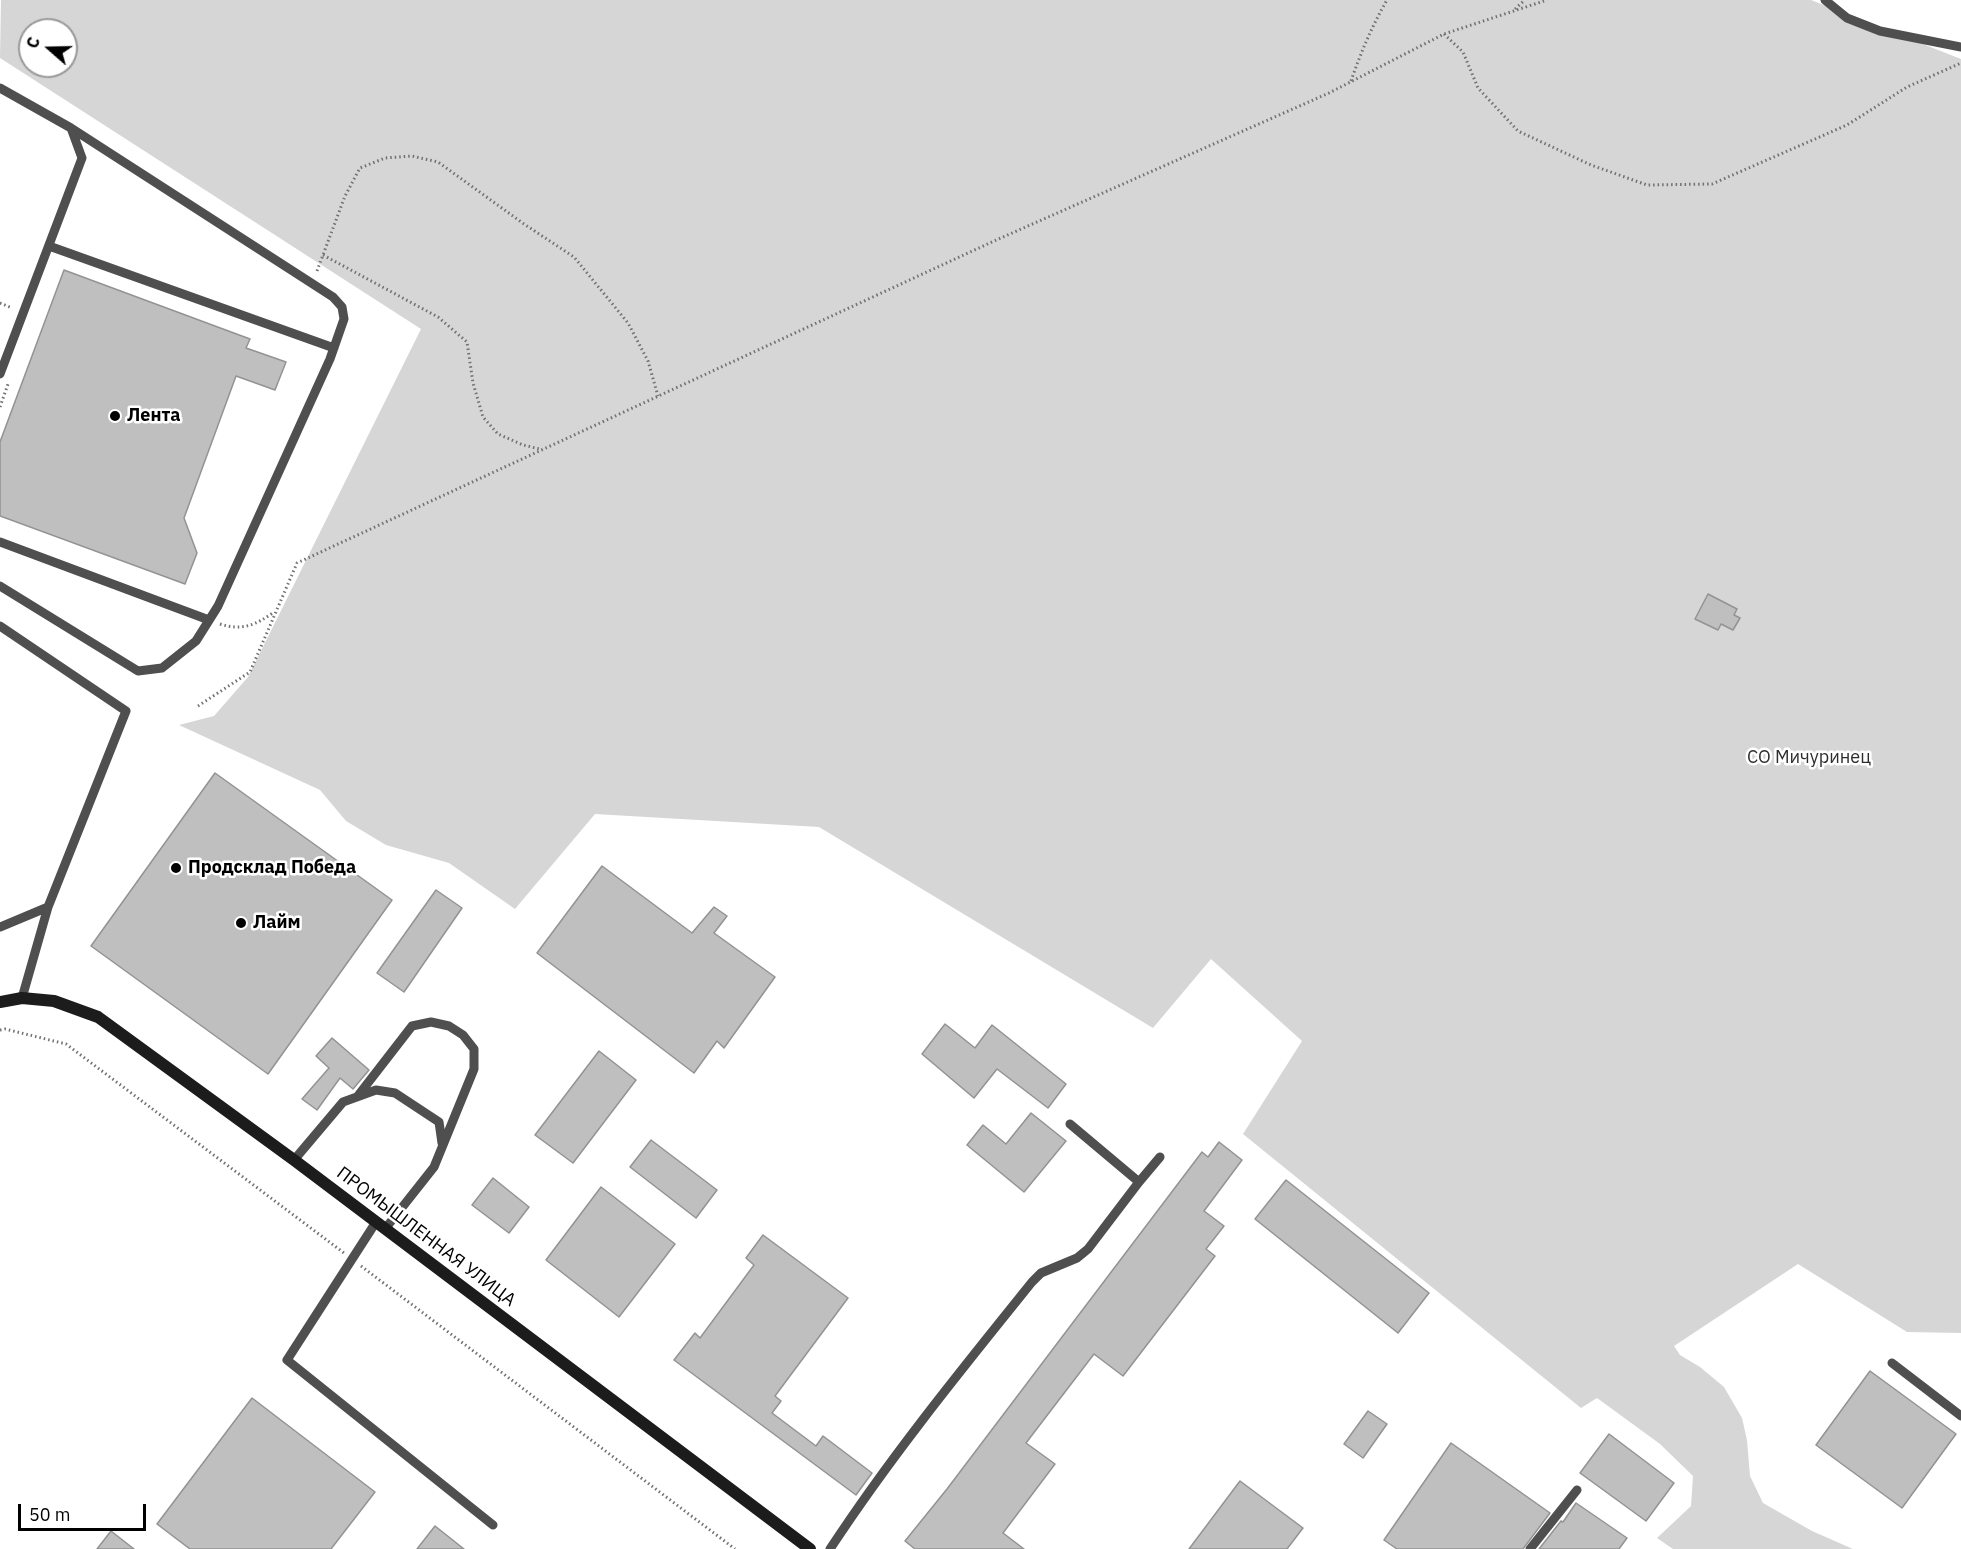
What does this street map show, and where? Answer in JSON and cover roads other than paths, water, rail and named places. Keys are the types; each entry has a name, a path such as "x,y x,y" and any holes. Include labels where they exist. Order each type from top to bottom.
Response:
{"main road":[{"name":"ПРОМЫШЛЕННАЯ УЛИЦА","path":"0,1002 22,998 54,1001 98,1017 381,1225 810,1549"}],"lane":[{"path":"1825,0 1847,18 1880,31 1961,47"},
{"path":"0,88 71,128 333,297 342,308 344,318 334,348 223,596 196,641 162,668 138,671 0,586"},
{"path":"0,374 82,158 71,128"},
{"path":"49,246 334,348"},
{"path":"0,542 209,620"},
{"path":"0,626 126,711 48,907 22,998"},
{"path":"0,927 48,907"},
{"path":"357,1097 412,1026 431,1022 449,1026 462,1035 474,1049 474,1069 434,1167 352,1259 287,1360 493,1525"},
{"path":"294,1160 343,1102 376,1090 395,1093 439,1122 442,1143"},
{"path":"1070,1124 1139,1182"},
{"path":"830,1549 855,1511 926,1416 1032,1282 1041,1273 1077,1258 1088,1250 1160,1158"},
{"path":"1892,1364 1961,1416"},
{"path":"1530,1549 1577,1490"}],"place":[{"name":"Лента","path":"115,416"},
{"name":"Продсклад Победа","path":"176,868"},
{"name":"Лайм","path":"241,923"}],"park label":[{"name":"СО Мичуринец","path":"1809,758"}]}
